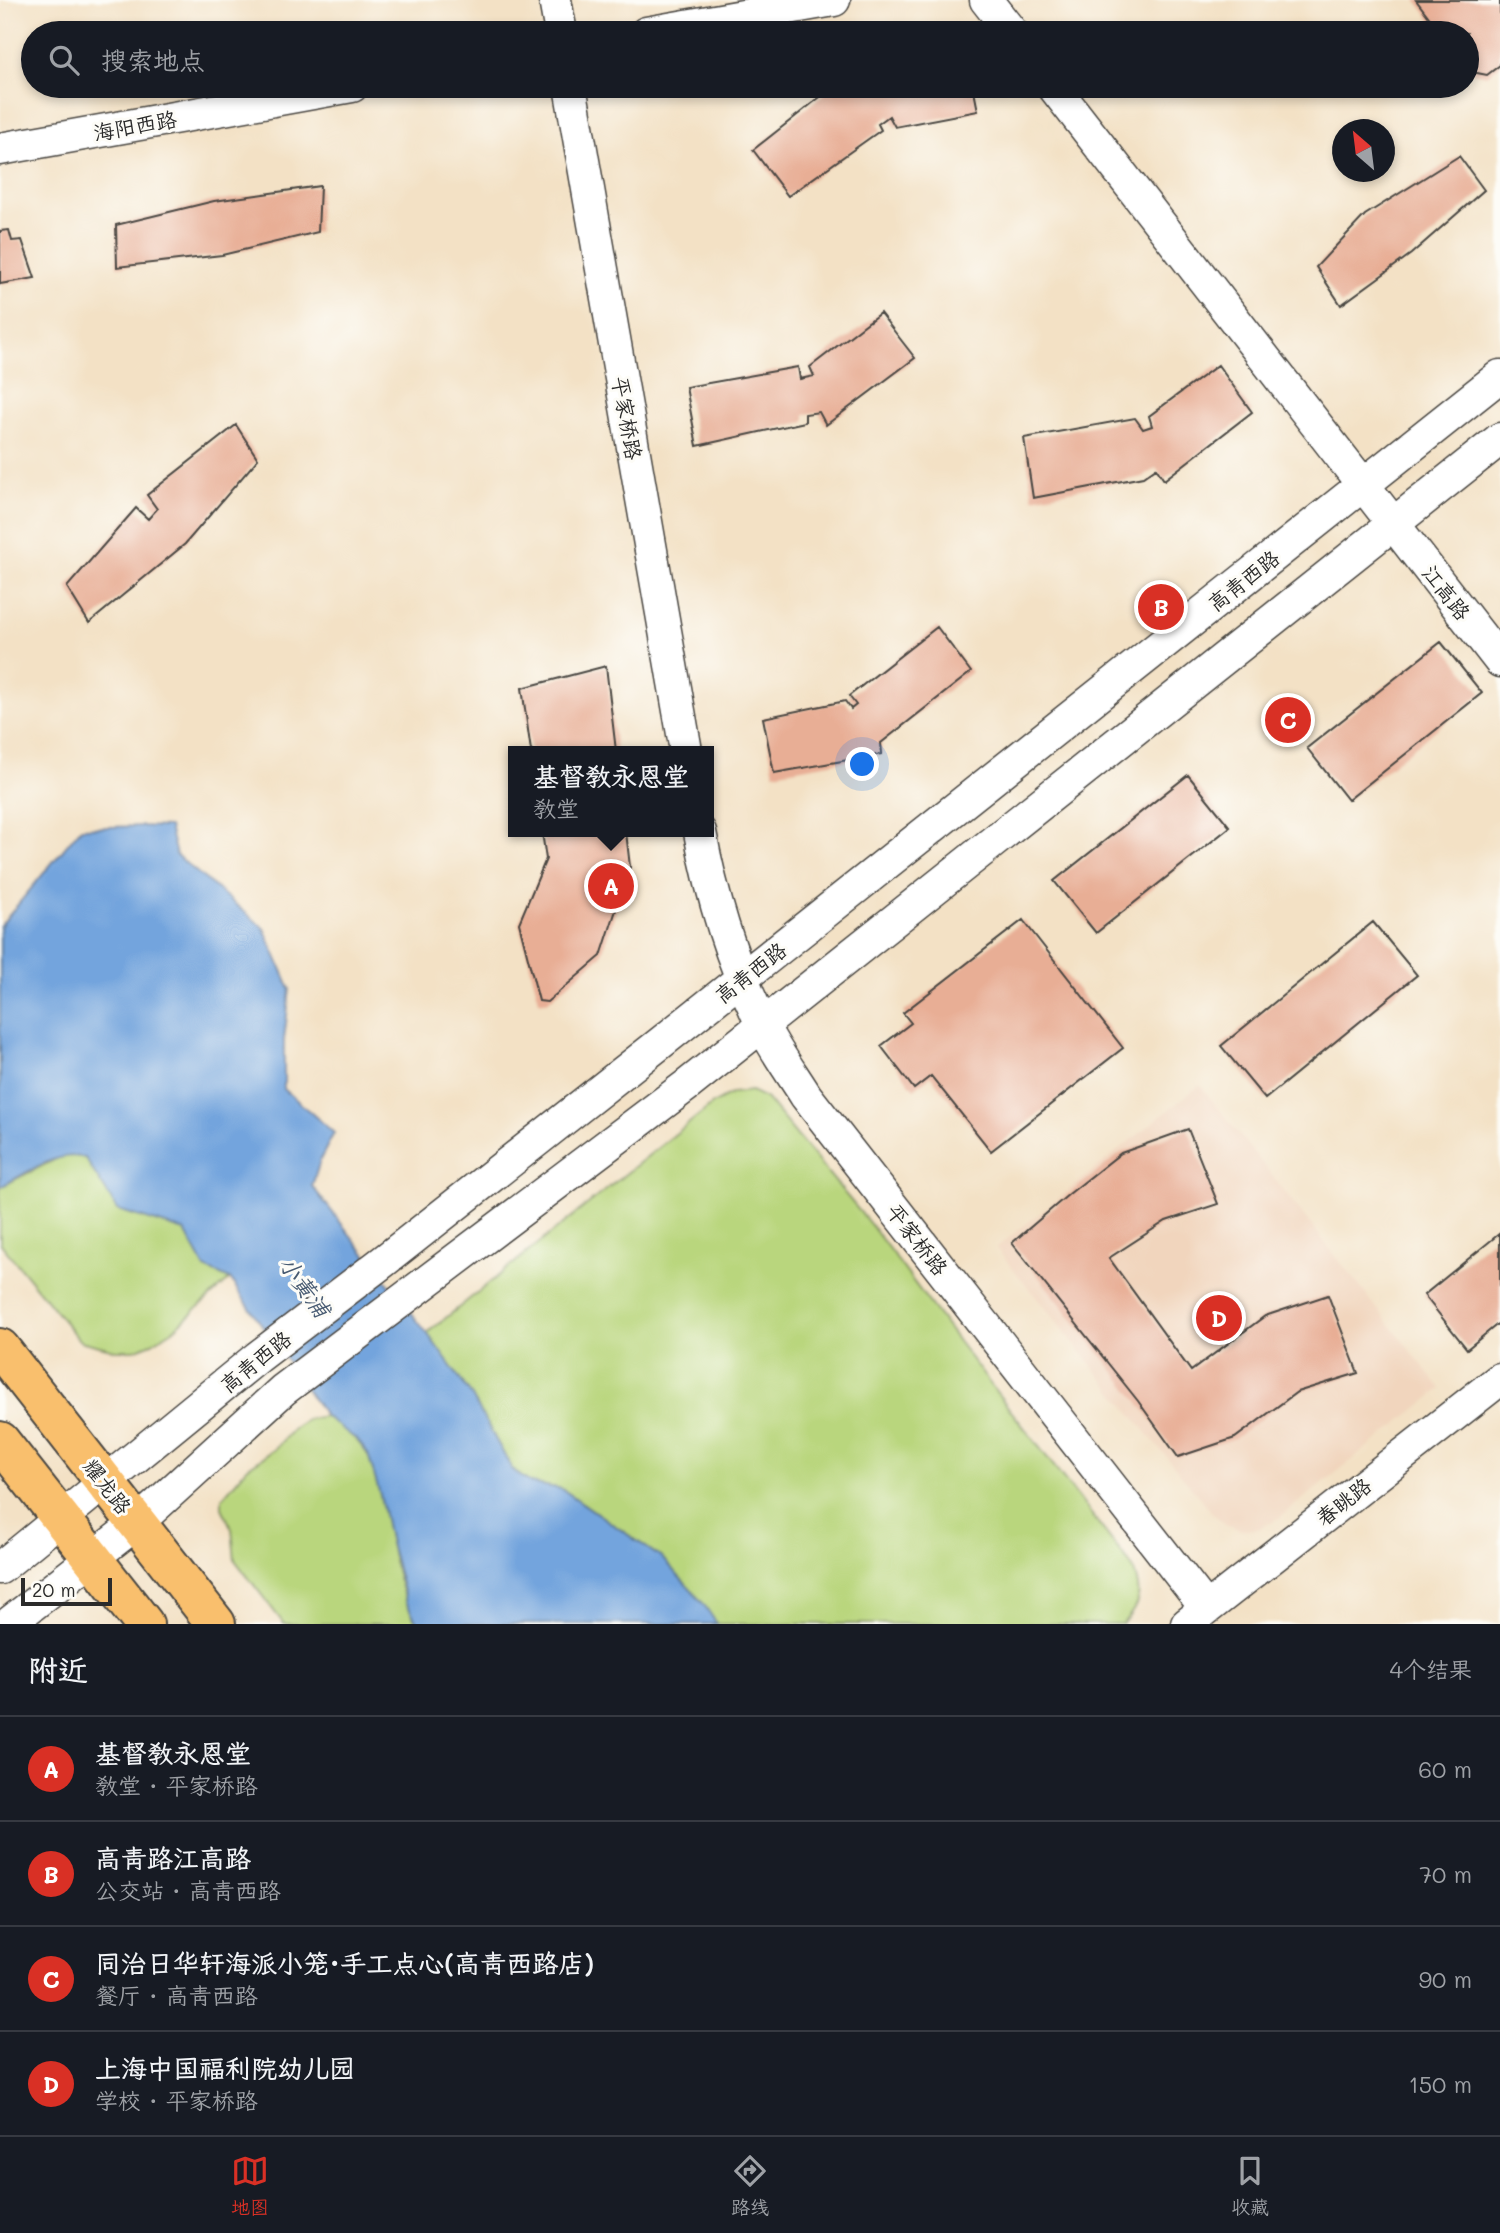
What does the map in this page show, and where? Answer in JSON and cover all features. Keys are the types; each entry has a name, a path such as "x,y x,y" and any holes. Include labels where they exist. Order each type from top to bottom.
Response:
{"main road":[{"name":"耀龙路","path":"0,1348 216,1624"},
{"path":"0,1441 144,1624"}],"street":[{"path":"555,0 559,21"},
{"path":"714,21 834,0"},
{"path":"986,0 1003,21"},
{"name":"海阳西路","path":"0,149 285,98"},
{"name":"平家桥路","path":"572,98 685,746"},
{"name":"江高路","path":"1062,98 1500,661"},
{"name":"高青西路","path":"0,1568 258,1357 384,1261 1500,376"},
{"name":"高青西路","path":"8,1624 137,1522 283,1391 762,1025 1500,439"},
{"name":"平家桥路","path":"702,837 721,922 741,979 762,1025 806,1096 1197,1616"},
{"name":"春眺路","path":"1197,1616 1500,1379"}],"shaded area":[{"path":"1200,1085 1441,1389 1279,1518 1258,1529 1241,1530 1227,1525 1213,1514 996,1248"}],"green space":[{"path":"751,1091 766,1098 871,1225 1133,1568 1138,1584 1138,1598 1133,1611 1122,1624 717,1624 663,1559 562,1489 530,1483 512,1469 470,1393 427,1333 714,1103 733,1093"},
{"path":"75,1155 85,1158 118,1210 185,1231 205,1268 230,1279 173,1330 134,1350 115,1350 80,1341 0,1243 0,1187 60,1157"},
{"path":"325,1416 353,1436 370,1459 397,1575 418,1624 284,1624 235,1560 232,1529 222,1508 222,1498 247,1468 275,1449 294,1428 308,1419"}],"water":[{"name":"小黄浦","path":"169,827 176,855 264,928 290,989 284,1040 284,1089 334,1133 321,1158 312,1186 427,1333 470,1393 512,1469 530,1483 562,1489 663,1559 703,1603 717,1624 418,1624 406,1602 368,1454 357,1440 325,1416 230,1279 205,1268 185,1231 118,1210 85,1158 74,1156 52,1160 0,1187 0,926 81,828"}],"building":[{"path":"1416,0 1500,0 1500,65 1487,75 1479,73 1479,21 1432,21"},
{"path":"819,98 975,98 978,111 895,127 889,116 878,124 881,130 788,196 753,150"},
{"path":"1459,156 1484,190 1411,254 1341,305 1316,267 1365,215"},
{"path":"320,186 318,232 222,255 117,267 116,225 214,201"},
{"path":"9,230 12,241 22,240 35,278 0,284 0,231"},
{"path":"880,313 915,358 826,425 819,412 805,414 805,422 697,446 686,387 798,367 800,379 814,376 810,367"},
{"path":"1218,365 1252,412 1164,480 1156,468 1143,477 1033,498 1024,438 1135,418 1143,429 1152,426 1149,416"},
{"path":"236,425 258,459 185,544 89,623 67,587 136,508 148,519 157,509 147,495"},
{"path":"937,627 971,672 881,743 882,754 774,773 763,718 845,701 851,709 856,705 849,696"},
{"path":"1441,642 1482,693 1348,800 1307,748"},
{"path":"606,666 615,746 530,746 522,688"},
{"path":"1188,775 1230,827 1096,933 1054,881"},
{"path":"543,837 627,837 630,867 601,956 547,1002 539,1001 519,923 546,859"},
{"path":"1023,920 1123,1048 991,1151 931,1076 914,1089 881,1046 911,1023 903,1013"},
{"path":"1373,922 1417,975 1265,1099 1221,1046"},
{"path":"1188,1129 1218,1204 1166,1221 1109,1258 1191,1371 1265,1316 1328,1295 1358,1373 1297,1392 1235,1438 1178,1457 1138,1401 1012,1243 1121,1153"},
{"path":"1500,1233 1500,1322 1467,1349 1424,1295"}],"place":[{"name":"高青路江高路","path":"1161,607"},
{"name":"同治日华轩海派小笼·手工点心(高青西路店)","path":"1288,720"},
{"name":"基督教永恩堂","path":"611,886"},
{"name":"上海中国福利院幼儿园","path":"1219,1318"}]}
